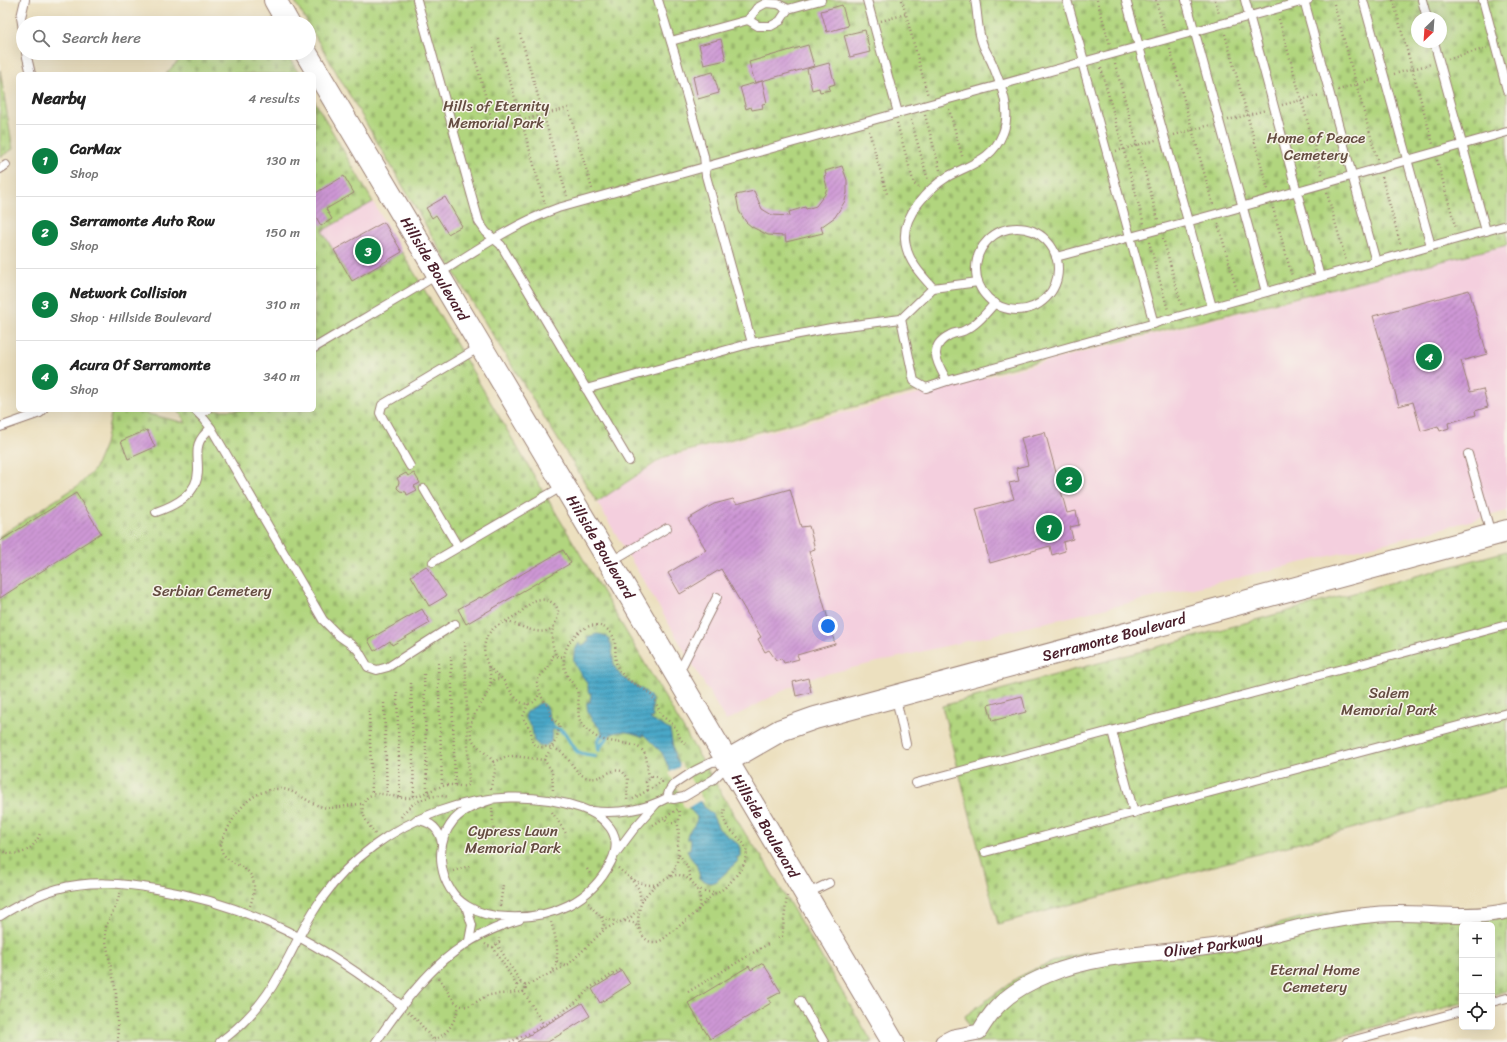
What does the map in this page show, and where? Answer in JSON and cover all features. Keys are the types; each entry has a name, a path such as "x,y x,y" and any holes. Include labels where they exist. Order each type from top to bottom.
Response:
{"main road":[{"path":"274,0 284,16"},
{"name":"Hillside Boulevard","path":"310,60 727,761 796,895 893,1042"},
{"name":"Serramonte Boulevard","path":"727,761 794,724 814,718 1499,533"}],"street":[{"name":"Olivet Parkway","path":"943,1042 953,1037 979,1037 1001,1003 1025,985 1066,968 1094,960 1122,955 1222,945 1257,938 1306,925 1358,916 1407,914 1482,916 1507,911"}],"lane":[{"path":"21,16 25,0"},
{"path":"417,0 477,215 482,227 501,245 629,461"},
{"path":"658,0 704,156 706,176 752,343"},
{"path":"748,20 758,26 771,26 777,24 788,9 821,0"},
{"path":"867,0 898,113"},
{"path":"933,288 913,264 905,239 912,213 929,191 943,180 978,162 990,153 1003,134 1006,117 1007,109 1000,84 982,43 975,0"},
{"path":"1067,0 1154,324"},
{"path":"1126,0 1212,307"},
{"path":"1186,0 1266,292"},
{"path":"1244,0 1320,277"},
{"path":"316,347 521,224 569,204 1305,0 1376,262"},
{"path":"1363,0 1431,246"},
{"path":"1422,0 1425,12"},
{"path":"1484,0 1507,90"},
{"path":"671,41 748,20 757,8 766,3 778,4 788,9"},
{"path":"1436,48 1486,231"},
{"path":"28,60 31,72"},
{"path":"1056,257 1188,222 1507,132"},
{"path":"901,319 914,381 926,388 1507,225"},
{"path":"1015,228 1025,229 1037,234 1047,242 1056,257 1058,274 1056,283 1046,298 1039,304 1030,308 1021,310 1003,307 995,303 988,298 978,282 976,263 978,255 989,239 997,233 1006,230 1015,228"},
{"path":"586,389 752,343 837,327 901,319 933,288 978,282"},
{"path":"947,381 937,362 936,352 938,346 942,340 952,334 965,331 974,325 995,303"},
{"path":"410,466 380,413 382,405 480,347"},
{"path":"0,428 41,412"},
{"path":"202,412 323,620 338,636 358,650 368,667 377,670 388,667 456,624"},
{"path":"156,512 177,502 193,488 198,476 198,444 201,438 211,428"},
{"path":"1468,454 1499,533"},
{"path":"433,562 563,486"},
{"path":"424,489 458,547"},
{"path":"609,562 667,528"},
{"path":"677,676 717,597"},
{"path":"916,783 1507,625"},
{"path":"896,695 906,744"},
{"path":"985,852 1507,713"},
{"path":"1112,731 1134,813"},
{"path":"667,798 671,787 694,771 712,762 727,761"},
{"path":"589,811 619,812 656,804 667,798 678,799 684,797 720,775 727,761"},
{"path":"220,1042 239,1026 261,1002 278,976 314,909 336,880 354,861 379,841 415,820 459,805 491,800 516,798 542,799 565,803 589,811 602,819 612,830 615,844 612,861"},
{"path":"442,844 448,829 458,817 472,807 491,800"},
{"path":"415,820 423,821 434,827 439,832 442,844 441,864 443,875 452,893 466,906 482,914 518,918 549,914 566,907 582,897 598,881 628,836 656,804"},
{"path":"796,895 829,883"},
{"path":"0,916 28,900 58,889 88,884 121,884 188,895 247,913 299,936 349,966 402,1006"},
{"path":"466,906 472,925 469,941"},
{"path":"376,1042 402,1006 432,970 450,954 469,941 507,924 536,916"},
{"path":"1495,1001 1507,998"},
{"path":"800,1001 824,1042"},
{"path":"1347,1042 1459,1011"}],"path":[{"path":"902,0 928,96"},
{"path":"1097,0 1110,45"},
{"path":"1156,0 1164,29"},
{"path":"1215,0 1219,14"},
{"path":"1392,0 1459,239"},
{"path":"1334,4 1403,254"},
{"path":"873,23 906,14"},
{"path":"1279,19 1349,269"},
{"path":"520,34 569,204"},
{"path":"1225,34 1294,285"},
{"path":"498,38 548,212"},
{"path":"1108,153 1496,46"},
{"path":"472,48 494,128 568,108 594,197"},
{"path":"1170,49 1239,300"},
{"path":"1115,64 1185,315"},
{"path":"1101,68 1170,319"},
{"path":"949,109 965,169"},
{"path":"925,115 943,180"},
{"path":"911,119 929,191"},
{"path":"897,123 914,184 929,191"},
{"path":"869,131 887,194"},
{"path":"490,685 491,677 484,654 487,637 494,628 517,615 533,602 541,600 552,602 556,607 558,615 554,625 552,638 553,648 556,655"},
{"path":"502,623 510,623 542,631 549,630 554,625"},
{"path":"650,777 646,758 641,750 631,745 600,738 588,732 580,721 576,687 566,672 564,657 570,641 581,631 593,626 602,626 607,628 615,640 616,659 621,672 630,681 648,692 654,698 662,716 675,728 685,744"},
{"path":"379,841 364,817 362,811 366,798 372,795 387,794 400,797 416,796 442,786 455,785 466,787 470,783 470,730 465,642"},
{"path":"556,655 564,657"},
{"path":"544,760 556,740 560,724 552,718 548,706 540,696 538,679 548,668 552,657 556,655"},
{"path":"451,656 455,785"},
{"path":"438,663 442,786"},
{"path":"486,663 494,673 503,680 517,699 523,703 528,704 536,700 539,691"},
{"path":"424,674 430,797"},
{"path":"494,834 491,785 495,769 493,762 475,743 470,730 474,716 490,685 495,679 499,678 503,680"},
{"path":"411,683 416,796 420,800"},
{"path":"396,692 400,797"},
{"path":"384,702 387,794"},
{"path":"528,704 523,718 531,730 533,743 541,748 552,748 567,757 577,771 585,777 592,779 598,778 614,770 619,770 624,773 629,781 627,802"},
{"path":"369,711 372,795"},
{"path":"493,762 505,757 514,756 544,760 552,771 553,791 559,792"},
{"path":"650,777 658,777 662,782 648,790 646,782 650,777"},
{"path":"247,913 253,898 253,881 246,869 225,855 221,847 223,839 240,807 256,795 276,789 290,790 303,798 325,807 363,804"},
{"path":"401,817 406,810 420,800 440,796 450,798"},
{"path":"598,915 609,920 634,923 646,940 652,942 659,941 698,910 711,896 726,887 744,863 746,850 743,843 725,824 725,808"},
{"path":"551,810 566,835"},
{"path":"525,986 569,964 599,934 611,925 631,917 640,907 649,892 672,874 677,865 679,832 677,822 680,816 678,810 664,818 670,824 677,822"},
{"path":"0,850 9,854 24,852 32,847 40,833"},
{"path":"678,851 688,869 692,884 705,892 717,892"},
{"path":"612,861 639,889 641,898 638,917 640,931"},
{"path":"443,875 472,865"},
{"path":"587,869 591,876"},
{"path":"668,878 680,875 685,877 692,884 700,896 701,903 698,910"},
{"path":"630,878 644,884 654,885 662,882"},
{"path":"118,1042 116,993 105,936 106,926 119,898 121,884"},
{"path":"499,917 503,885"},
{"path":"778,938 782,936 796,895"},
{"path":"582,897 603,920 603,928 599,934"},
{"path":"547,976 554,968 557,958 555,936 549,914"},
{"path":"498,944 525,986"},
{"path":"688,992 768,944"},
{"path":"493,947 517,986 518,991"},
{"path":"557,958 561,964 569,964"},
{"path":"510,1042 544,1025 576,1002 590,988 623,968"},
{"path":"432,970 444,985 451,998 460,1006 468,1006 490,995 509,994 518,991 523,992 544,1025"},
{"path":"517,986 522,983"},
{"path":"523,992 525,990 525,986"},
{"path":"402,1006 417,1020 434,1040 448,1030 460,1006"}],"shaded area":[{"path":"373,202 402,252 352,282 322,231"},
{"path":"1507,245 1507,511 1402,539 805,679 726,721 597,502 665,458"}],"green space":[{"name":"Home of Peace Cemetery","path":"294,0 1507,0 1507,245 853,407 664,457 597,502 448,263 316,38 316,16 303,16"},
{"path":"180,60 290,60 298,72 168,72"},
{"path":"0,70 13,149 0,157"},
{"path":"316,103 373,202 322,231 352,282 402,252 746,835 762,857 872,1042 0,1042 0,536 79,485 94,470 105,444 112,412 139,412 186,423 179,412 316,412"},
{"name":"Salem Memorial Park","path":"1507,551 1507,787 998,924 942,706"},
{"name":"Eternal Home Cemetery","path":"1507,909 1507,991 1495,994 1495,922 1459,922 1459,1004 1321,1042 975,1042 965,1016 1017,978 1060,959 1083,953 1177,946 1234,936 1300,918 1328,913 1361,910"}],"water":[{"path":"596,634 603,635 610,642 614,664 619,674 650,696 652,701 653,717 650,719 670,730 675,757 705,808 712,814 719,829 738,844 740,848 740,857 737,857 738,861 717,881 710,883 698,878 700,877 696,864 690,857 687,850 690,850 691,839 687,839 687,836 697,820 697,817 685,804 662,753 643,734 643,737 632,733 619,732 612,734 607,738 602,735 600,728 589,714 587,702 590,702 591,693 588,692 588,686 575,665 574,659 579,643 581,646 589,641 587,638"},
{"path":"542,703 547,707 549,717 556,728 552,731 551,742 545,746 539,746 534,741 532,729 525,717 527,711"}],"pier":[{"path":"680,762 705,803 699,801 686,809 683,805 677,788 669,773 679,767"}],"building":[{"path":"842,5 848,26 827,32 821,11"},
{"path":"865,30 870,52 850,57 844,35"},
{"path":"721,39 726,60 704,65 699,45"},
{"path":"808,45 814,66 755,83 749,62"},
{"path":"829,63 835,84 829,86 830,90 820,92 819,88 812,90 807,69"},
{"path":"713,72 719,93 698,99 693,77"},
{"path":"762,81 767,103 762,104 763,108 752,110 751,107 746,109 740,87"},
{"path":"842,166 847,180 847,193 845,201 835,217 821,227 823,233 786,242 785,236 768,235 752,227 746,222 739,211 736,195 754,191 762,209 772,215 790,216 789,212 805,207 806,209 816,206 825,194 827,187 824,176 826,175 825,171"},
{"path":"344,176 354,193 326,209 332,219 321,226 316,217 316,193"},
{"path":"445,197 462,226 448,234 436,215 432,218 426,208"},
{"path":"384,222 402,252 352,281 334,250"},
{"path":"1469,290 1487,354 1461,361 1470,392 1483,389 1488,407 1475,411 1476,415 1448,423 1449,428 1440,431 1438,426 1421,431 1413,402 1399,406 1373,316"},
{"path":"147,430 155,447 128,459 121,441"},
{"path":"1045,432 1067,513 1076,511 1079,525 1070,527 1073,539 1063,542 1065,551 1052,555 1050,546 990,563 976,509 1014,499 1009,483 1019,481 1016,468 1028,465 1021,438"},
{"path":"406,473 408,476 414,473 420,483 414,486 417,490 407,495 406,492 400,491 397,488 399,482 397,478"},
{"path":"790,489 801,527 809,526 815,549 809,551 835,644 797,655 799,659 784,663 782,659 776,660 769,650 765,652 758,639 761,637 721,569 680,594 668,573 706,550 688,519 714,504 733,499 737,504"},
{"path":"76,493 101,533 0,598 0,541"},
{"path":"563,550 571,563 466,624 458,609 480,597 481,598"},
{"path":"426,566 446,596 429,606 411,576"},
{"path":"422,609 430,623 392,645 390,641 374,651 368,640"},
{"path":"808,678 811,692 796,696 793,682"},
{"path":"1022,696 1026,712 992,721 988,705"},
{"path":"763,963 781,992 768,999 771,1003 710,1039 688,1003 749,966 751,970"},
{"path":"622,971 630,984 600,1003 592,989"},
{"path":"582,1003 590,1016 548,1042 518,1042"}],"waterway":[{"path":"556,728 564,733 572,746 578,752 595,756"},
{"path":"599,750 598,740 602,735"},
{"path":"599,748 607,738"}],"place":[{"name":"Network Collision","path":"368,251"},
{"name":"Acura Of Serramonte","path":"1429,357"},
{"name":"Serramonte Auto Row","path":"1069,480"},
{"name":"CarMax","path":"1049,528"}],"park label":[{"name":"Hills of Eternity Memorial Park","path":"496,114"},
{"name":"Serbian Cemetery","path":"212,591"},
{"name":"Cypress Lawn Memorial Park","path":"513,840"}]}
